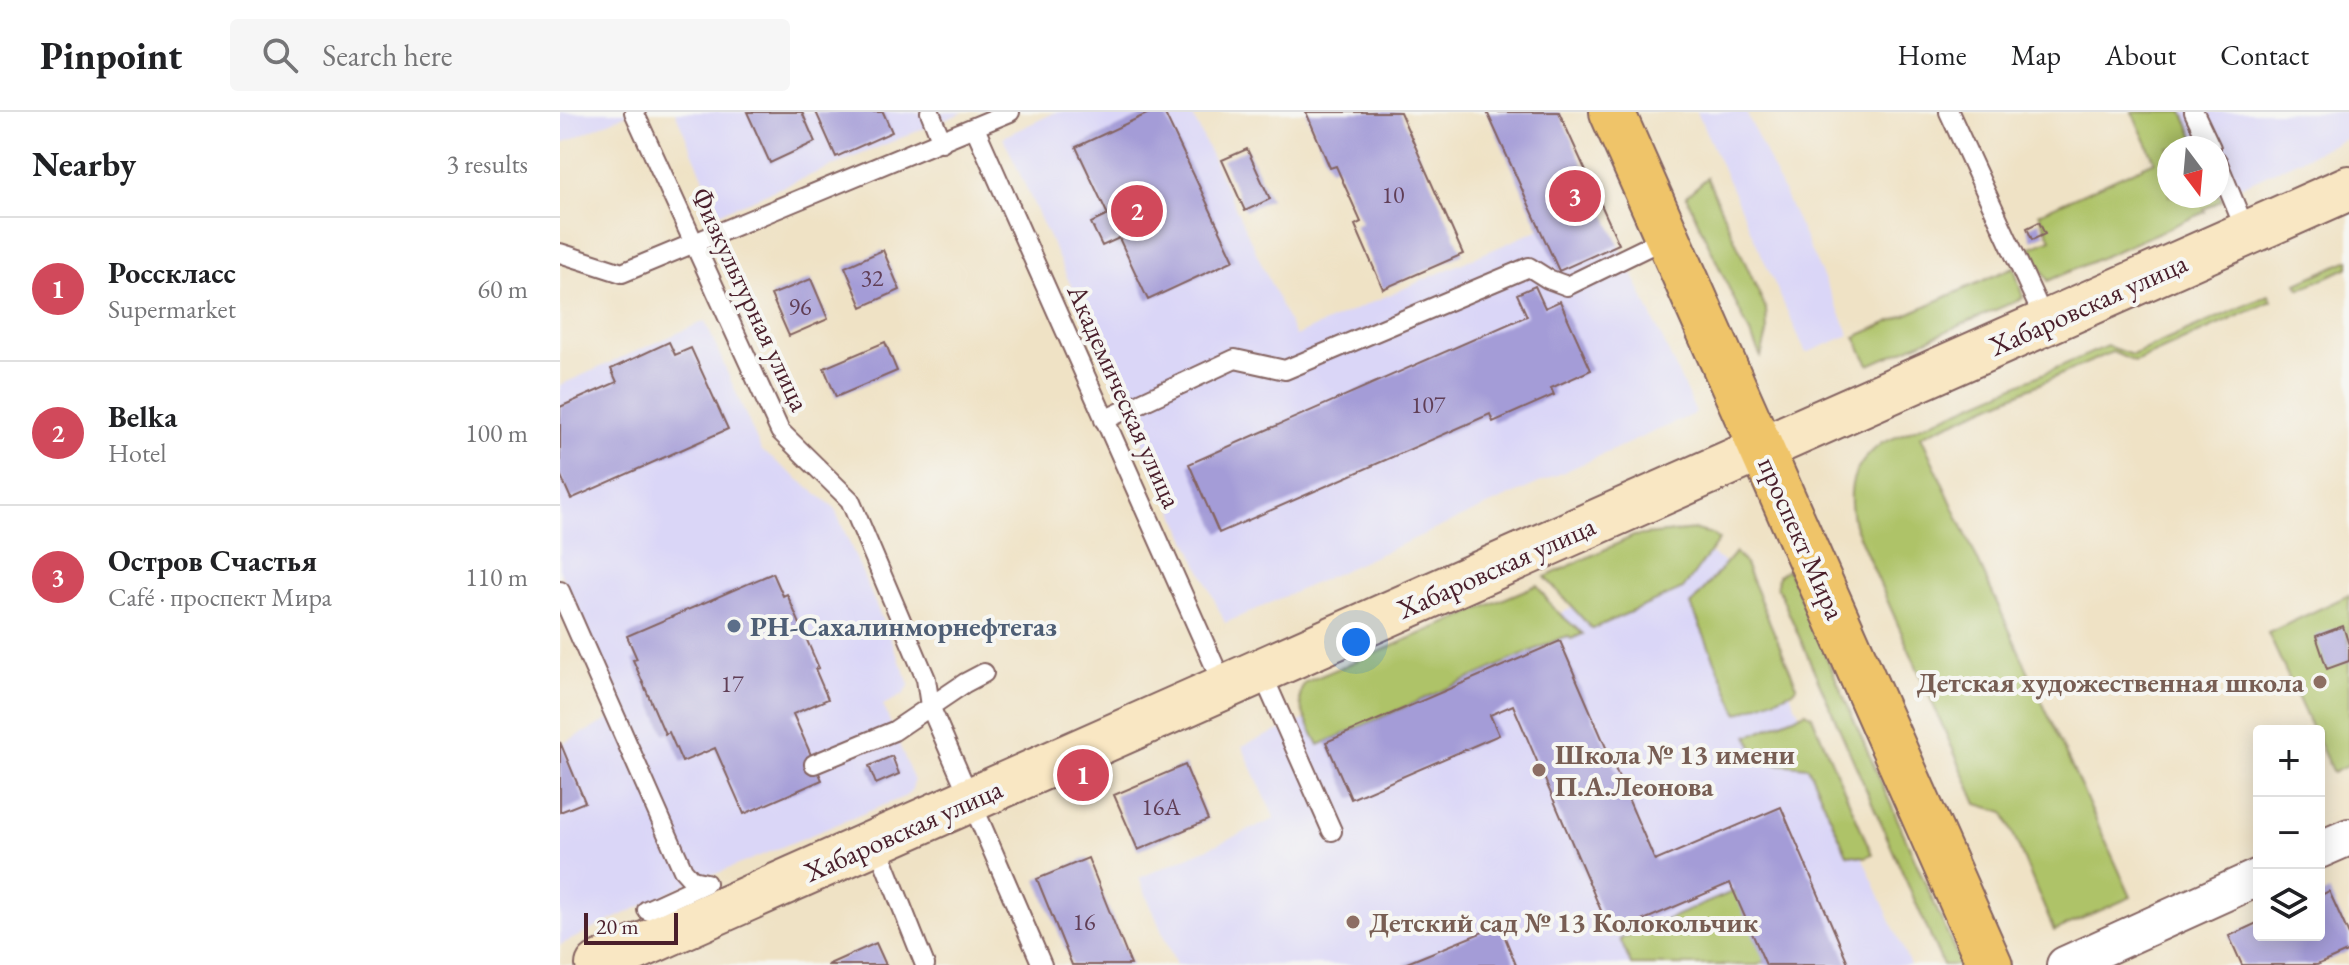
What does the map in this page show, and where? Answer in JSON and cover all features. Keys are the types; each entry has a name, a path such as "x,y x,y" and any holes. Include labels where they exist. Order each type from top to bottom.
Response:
{"main road":[{"name":"проспект Мира","path":"1612,112 1990,965"}],"street":[{"name":"Хабаровская улица","path":"598,965 680,912 876,842 2349,188"},
{"path":"2325,847 2349,837"},
{"path":"2065,965 2253,880"}],"lane":[{"name":"Физкультурная улица","path":"634,112 780,431 850,500 926,679 930,706 1042,965"},
{"path":"930,112 942,142"},
{"path":"560,253 622,273 1010,112"},
{"path":"1949,112 2046,323"},
{"path":"2194,112 2205,136"},
{"name":"Академическая улица","path":"975,128 1104,420 1242,679 1332,831"},
{"path":"2229,185 2247,234"},
{"path":"1104,420 1235,359 1285,370 1529,267 1567,286 1668,237"},
{"path":"560,591 683,870 692,880 706,883 680,912 647,910"},
{"path":"814,764 894,731 984,673"},
{"path":"876,842 925,965"}],"shaded area":[{"path":"560,112 631,112 560,144"},
{"path":"675,112 964,112 719,213"},
{"path":"1056,112 1191,112 1295,336 1540,229 1559,271 1619,244 1696,413 1225,623 1003,137"},
{"path":"1697,112 1746,112 1850,335 1806,353"},
{"path":"2177,112 2349,112 2349,137 2229,192 2229,136 2188,136"},
{"name":"РН-Сахалинморнефтегаз","path":"705,321 761,450 834,507 908,680 909,686 903,695 883,705 914,781 906,796 718,873 706,875 560,945 560,745 622,713 560,572 560,385"},
{"name":"Школа № 13 имени П.А.Леонова","path":"1707,552 1735,568 1910,965 1176,965 1139,878 1275,819 1242,746"}],"green space":[{"path":"2132,112 2183,112 2194,136 2157,136 2157,208 2206,208 2205,212 2048,281 2031,247 2051,239 2039,213 2155,161"},
{"path":"1707,178 1766,309 1767,333 1761,357 1686,196"},
{"path":"2349,260 2349,267 2300,289 2297,283"},
{"path":"2014,267 2023,298 1869,365 1855,337"},
{"path":"2269,295 2272,301 2135,362 2112,352 1921,436 2131,897 2054,931 2004,812 1977,804 1854,525 1851,500 1853,479 1863,461 1882,443 2107,346 2132,355"},
{"path":"1696,530 1712,534 1719,540 1683,589 1592,629 1545,577 1634,536"},
{"path":"1735,552 1744,562 1797,686 1791,692 1738,714 1691,605"},
{"path":"1788,569 1961,965 1943,965 1777,586 1778,576"},
{"path":"1537,585 1553,608 1583,634 1571,639 1569,636 1561,638 1319,745 1301,705 1300,697 1306,682"},
{"name":"Детская художественная школа","path":"2349,595 2349,765 2333,773 2325,756 2325,725 2310,725 2268,633"},
{"path":"1806,712 1812,716 1872,854 1865,857 1847,854 1808,767 1759,762 1748,736"},
{"path":"1737,890 1767,961 1758,965 1631,965 1620,939"}],"building":[{"path":"747,112 802,112 815,142 770,163"},
{"path":"816,112 883,112 892,132 836,157"},
{"path":"1151,112 1164,112 1234,260 1148,300 1119,238 1102,246 1091,223 1108,215 1076,147"},
{"path":"1306,112 1400,112 1463,254 1383,289 1355,225 1361,222 1336,166 1330,168"},
{"path":"1487,112 1559,112 1619,244 1559,271"},
{"path":"1247,149 1270,199 1245,211 1222,160"},
{"path":"2039,222 2045,234 2032,240 2027,228"},
{"path":"883,250 900,290 862,307 845,267"},
{"path":"811,279 828,319 789,336 771,295"},
{"path":"1535,286 1545,308 1560,301 1591,370 1551,388 1554,395 1493,422 1490,414 1219,533 1189,464 1527,316 1517,294"},
{"path":"669,342 675,355 691,348 728,429 571,499 560,474 560,407 617,382 611,369"},
{"path":"885,342 897,371 836,397 824,368"},
{"path":"773,573 783,596 787,594 819,668 815,669 828,699 793,714 822,780 744,814 715,748 682,762 669,732 665,734 633,660 637,659 627,636"},
{"path":"2343,626 2349,645 2349,661 2327,669 2316,636"},
{"path":"1560,641 1655,861 1781,807 1849,965 1766,965 1730,883 1611,934 1513,705 1490,715 1499,735 1351,799 1326,742"},
{"path":"560,742 585,802 560,812"},
{"path":"892,756 899,774 876,784 869,766"},
{"path":"1185,765 1208,820 1138,850 1114,795"},
{"path":"1088,858 1131,965 1072,965 1037,879"},
{"path":"2329,891 2349,935 2349,951 2317,965 2242,965 2229,936 2253,925 2253,941 2325,941 2325,893"},
{"path":"1500,925 1516,965 1402,965"},
{"path":"876,943 886,965 827,965"}],"place":[{"name":"Остров Счастья","path":"1575,196"},
{"name":"Belka","path":"1137,211"},
{"name":"РН-Сахалинморнефтегаз","path":"734,626"},
{"name":"Детская художественная школа","path":"2320,682"},
{"name":"Школа № 13 имени П.А.Леонова","path":"1539,770"},
{"name":"Росскласс","path":"1083,775"},
{"name":"Детский сад № 13 Колокольчик","path":"1353,922"}]}
